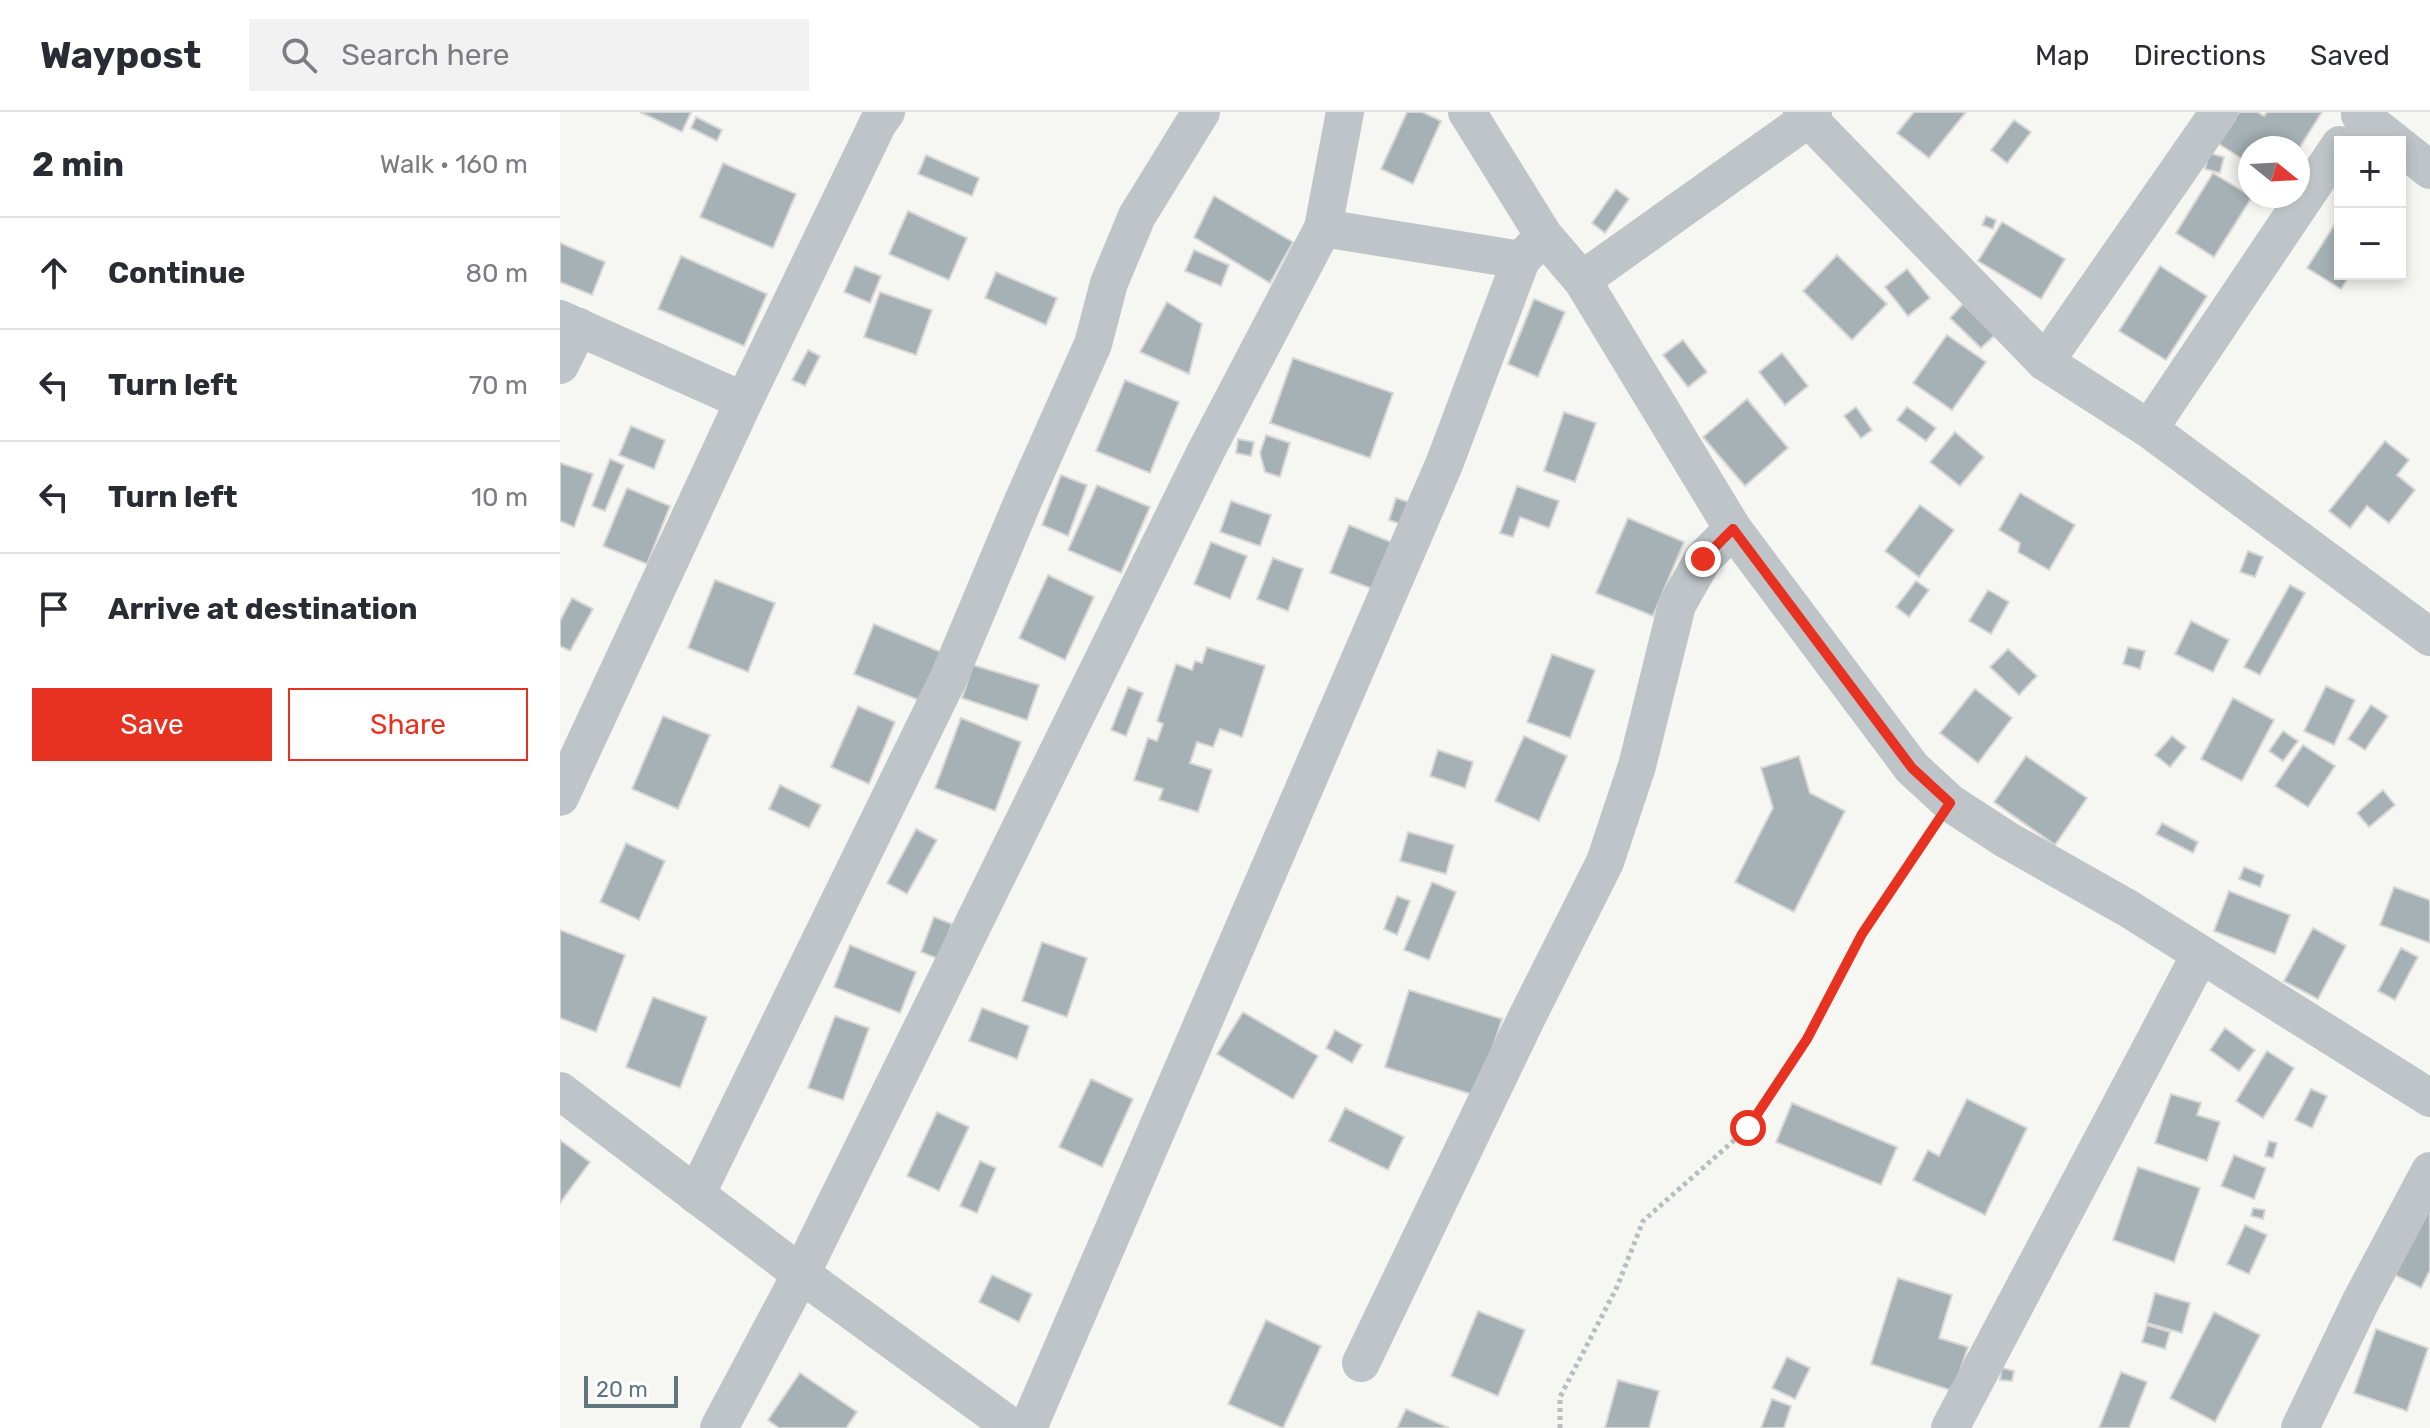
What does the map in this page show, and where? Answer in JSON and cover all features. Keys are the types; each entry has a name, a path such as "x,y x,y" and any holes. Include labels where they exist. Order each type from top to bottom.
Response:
{"street":[{"path":"560,797 744,401 886,112"},
{"path":"696,1195 949,677 1093,344 1109,283 1137,216 1201,112"},
{"path":"719,1428 801,1274 1206,451 1323,228 1345,112"},
{"path":"1028,1428 1445,462 1533,248 1467,112"},
{"path":"2045,362 2219,112"},
{"path":"1582,280 1808,114 2045,362 2149,429 2430,637"},
{"path":"2149,429 2351,128 2376,136"},
{"path":"2406,151 2430,170"},
{"path":"1323,228 1533,248 1582,280 1733,529 1912,768 1950,803 2007,840 2129,909 2430,1098"},
{"path":"560,365 570,323 744,401"},
{"path":"1361,1363 1605,862 1637,766 1677,605 1703,559 1733,529"},
{"path":"1950,1428 2200,955"},
{"path":"560,1091 801,1274 1013,1428"},
{"path":"2300,1428 2361,1301 2430,1171"}],"path":[{"path":"1560,1428 1560,1397 1617,1287 1643,1221 1748,1128 1807,1039 1862,934 1950,803"}],"building":[{"path":"640,112 691,112 682,132"},
{"path":"1407,112 1422,112 1441,121 1413,184 1381,169"},
{"path":"1914,112 1966,112 1929,158 1897,133"},
{"path":"2239,112 2257,112 2264,116 2267,112 2322,112 2307,136 2238,136 2238,156 2219,144"},
{"path":"696,117 722,130 717,141 691,128"},
{"path":"2014,120 2031,132 2007,163 1991,150"},
{"path":"2209,153 2224,157 2220,173 2205,169"},
{"path":"926,155 979,178 972,196 918,174"},
{"path":"723,163 796,194 773,248 700,217"},
{"path":"2213,173 2238,188 2238,208 2245,208 2214,257 2176,233"},
{"path":"1616,189 1629,199 1605,233 1592,223"},
{"path":"1214,196 1293,242 1270,283 1194,237"},
{"path":"908,211 967,238 949,280 889,254"},
{"path":"1986,216 1996,220 1993,229 1982,225"},
{"path":"2002,222 2065,259 2041,299 1978,261"},
{"path":"2334,225 2334,280 2347,280 2341,289 2307,268"},
{"path":"560,243 605,262 592,295 560,282"},
{"path":"1194,250 1229,265 1221,286 1185,271"},
{"path":"1837,255 1887,304 1852,340 1803,291"},
{"path":"681,256 767,294 744,346 658,309"},
{"path":"855,266 881,276 870,303 844,292"},
{"path":"2160,266 2207,296 2166,360 2119,331"},
{"path":"1907,269 1930,298 1908,316 1885,287"},
{"path":"996,272 1057,298 1046,325 985,298"},
{"path":"880,292 932,310 916,355 864,337"},
{"path":"1534,299 1565,312 1538,377 1508,364"},
{"path":"1167,302 1202,324 1189,374 1140,352"},
{"path":"1963,304 1995,335 1981,348 1950,318"},
{"path":"1947,335 1986,362 1952,410 1913,383"},
{"path":"1683,340 1707,372 1688,387 1663,355"},
{"path":"808,350 820,356 805,386 792,380"},
{"path":"1782,353 1808,386 1785,405 1759,372"},
{"path":"1293,358 1393,393 1370,458 1270,423"},
{"path":"1125,380 1179,402 1150,473 1096,451"},
{"path":"1747,399 1788,448 1745,486 1703,437"},
{"path":"1856,407 1872,430 1861,438 1844,416"},
{"path":"1907,407 1936,428 1926,441 1897,420"},
{"path":"1564,412 1596,423 1575,482 1544,471"},
{"path":"631,426 665,440 654,469 619,455"},
{"path":"1955,432 1984,457 1960,486 1930,462"},
{"path":"1266,435 1290,443 1280,477 1265,472 1260,453"},
{"path":"1238,439 1254,442 1251,456 1236,453"},
{"path":"2385,441 2409,460 2397,475 2415,490 2389,523 2367,506 2350,528 2329,511"},
{"path":"610,459 624,465 605,511 592,506"},
{"path":"560,463 593,474 574,527 560,521"},
{"path":"1061,475 1087,485 1068,536 1042,525"},
{"path":"1097,485 1150,507 1121,573 1068,550"},
{"path":"1517,486 1559,501 1549,528 1520,517 1513,537 1500,533"},
{"path":"627,488 670,506 647,564 603,546"},
{"path":"2020,493 2075,525 2049,570 2018,552 2020,543 1999,530"},
{"path":"1396,498 1414,504 1407,526 1389,520"},
{"path":"1231,501 1271,515 1260,546 1220,532"},
{"path":"1920,505 1954,530 1919,577 1885,551"},
{"path":"1628,518 1684,542 1653,616 1596,593"},
{"path":"1349,525 1391,542 1373,589 1330,573"},
{"path":"1211,542 1247,556 1230,599 1194,584"},
{"path":"2248,551 2263,557 2255,577 2240,572"},
{"path":"1273,558 1303,569 1288,611 1257,599"},
{"path":"1048,575 1094,597 1065,660 1019,638"},
{"path":"715,580 775,603 748,672 688,648"},
{"path":"1916,581 1929,590 1909,617 1896,607"},
{"path":"2290,585 2305,593 2260,675 2244,667"},
{"path":"1988,590 2009,602 1991,634 1969,621"},
{"path":"572,598 593,609 570,651 560,646 560,621"},
{"path":"2191,621 2229,640 2213,672 2175,654"},
{"path":"874,624 941,652 921,701 854,674"},
{"path":"1207,647 1265,666 1242,737 1220,729 1213,747 1197,742 1190,763 1212,770 1198,812 1159,800 1163,789 1134,780 1148,738 1157,741 1163,724 1157,721 1176,664 1192,670 1195,661 1202,663"},
{"path":"2128,647 2145,651 2140,669 2123,664"},
{"path":"2008,649 2037,676 2019,695 1990,667"},
{"path":"1552,654 1595,670 1570,738 1527,722"},
{"path":"973,665 1039,685 1027,720 962,698"},
{"path":"2326,686 2355,700 2334,745 2304,731"},
{"path":"1128,687 1143,693 1126,736 1111,730"},
{"path":"1975,689 2012,718 1978,763 1940,733"},
{"path":"2233,698 2274,720 2242,781 2201,759"},
{"path":"2371,705 2388,716 2365,750 2348,739"},
{"path":"858,706 895,722 869,784 831,767"},
{"path":"663,716 710,735 678,809 632,789"},
{"path":"961,718 1021,742 995,811 935,788"},
{"path":"2283,731 2298,741 2283,761 2269,751"},
{"path":"1524,736 1567,756 1539,821 1495,801"},
{"path":"2172,736 2186,747 2170,767 2155,755"},
{"path":"2303,745 2335,766 2308,807 2275,786"},
{"path":"1438,750 1473,762 1465,788 1430,776"},
{"path":"1799,756 1810,793 1845,811 1794,912 1735,882 1773,808 1761,768"},
{"path":"2026,756 2087,798 2055,845 1994,802"},
{"path":"780,785 821,805 809,828 769,809"},
{"path":"2383,790 2395,805 2369,827 2357,813"},
{"path":"2162,823 2198,842 2193,853 2156,834"},
{"path":"916,829 937,840 907,894 887,883"},
{"path":"1408,832 1454,845 1446,874 1400,861"},
{"path":"626,843 665,861 639,920 600,902"},
{"path":"2244,867 2264,875 2260,887 2239,879"},
{"path":"1432,882 1456,892 1429,960 1404,950"},
{"path":"2394,887 2430,900 2430,943 2380,925"},
{"path":"2229,891 2290,915 2275,954 2214,931"},
{"path":"1397,896 1410,901 1397,935 1384,929"},
{"path":"934,917 952,924 939,959 921,952"},
{"path":"2313,928 2346,946 2318,999 2284,981"},
{"path":"560,930 625,955 596,1032 560,1018"},
{"path":"1042,942 1087,958 1067,1017 1022,1001"},
{"path":"850,945 916,972 900,1013 834,987"},
{"path":"2401,948 2418,957 2395,1000 2378,991"},
{"path":"1409,990 1502,1019 1477,1096 1385,1067"},
{"path":"653,997 707,1017 680,1088 626,1067"},
{"path":"982,1008 1029,1026 1017,1059 969,1041"},
{"path":"1243,1012 1318,1056 1293,1099 1217,1054"},
{"path":"835,1016 869,1028 843,1100 808,1088"},
{"path":"2225,1028 2255,1050 2239,1071 2210,1050"},
{"path":"1335,1030 1362,1045 1352,1063 1326,1048"},
{"path":"2267,1051 2294,1068 2263,1118 2236,1101"},
{"path":"1091,1079 1133,1099 1102,1167 1059,1147"},
{"path":"2311,1089 2327,1096 2312,1128 2295,1120"},
{"path":"2171,1094 2201,1103 2197,1115 2220,1122 2207,1161 2155,1143"},
{"path":"1967,1099 2027,1128 1985,1215 1913,1180 1928,1150 1939,1156"},
{"path":"1792,1103 1897,1147 1881,1185 1776,1142"},
{"path":"1345,1108 1404,1137 1388,1170 1329,1141"},
{"path":"937,1112 969,1127 939,1191 907,1176"},
{"path":"560,1140 590,1162 560,1203"},
{"path":"2269,1141 2277,1143 2273,1158 2265,1156"},
{"path":"2234,1155 2266,1168 2254,1199 2221,1186"},
{"path":"980,1161 996,1168 977,1213 960,1206"},
{"path":"2138,1167 2200,1188 2174,1262 2113,1240"},
{"path":"2430,1206 2430,1270 2421,1288 2395,1275"},
{"path":"2253,1208 2265,1210 2263,1219 2251,1216"},
{"path":"2245,1225 2267,1235 2249,1274 2227,1264"},
{"path":"992,1275 1032,1294 1019,1322 979,1302"},
{"path":"1898,1278 1952,1295 1939,1338 1968,1347 1953,1391 1871,1364"},
{"path":"2155,1293 2190,1303 2182,1333 2147,1323"},
{"path":"1478,1311 1525,1330 1498,1396 1451,1376"},
{"path":"2214,1312 2260,1335 2215,1422 2170,1398"},
{"path":"1266,1320 1321,1346 1283,1428 1228,1404"},
{"path":"2147,1325 2170,1332 2165,1349 2142,1342"},
{"path":"2376,1329 2428,1348 2407,1411 2354,1393"},
{"path":"1787,1357 1810,1368 1795,1399 1772,1388"},
{"path":"2002,1368 2014,1371 2012,1381 2000,1380"},
{"path":"2121,1372 2147,1382 2129,1428 2099,1428"},
{"path":"800,1373 857,1412 846,1428 779,1428 768,1420"},
{"path":"1618,1380 1659,1391 1649,1428 1605,1428"},
{"path":"1772,1399 1791,1406 1784,1428 1761,1428"},
{"path":"1406,1409 1449,1428 1397,1428"}],"route":[{"path":"1703,559 1733,529 1912,768 1950,803 1862,934 1807,1039 1748,1128"}]}
